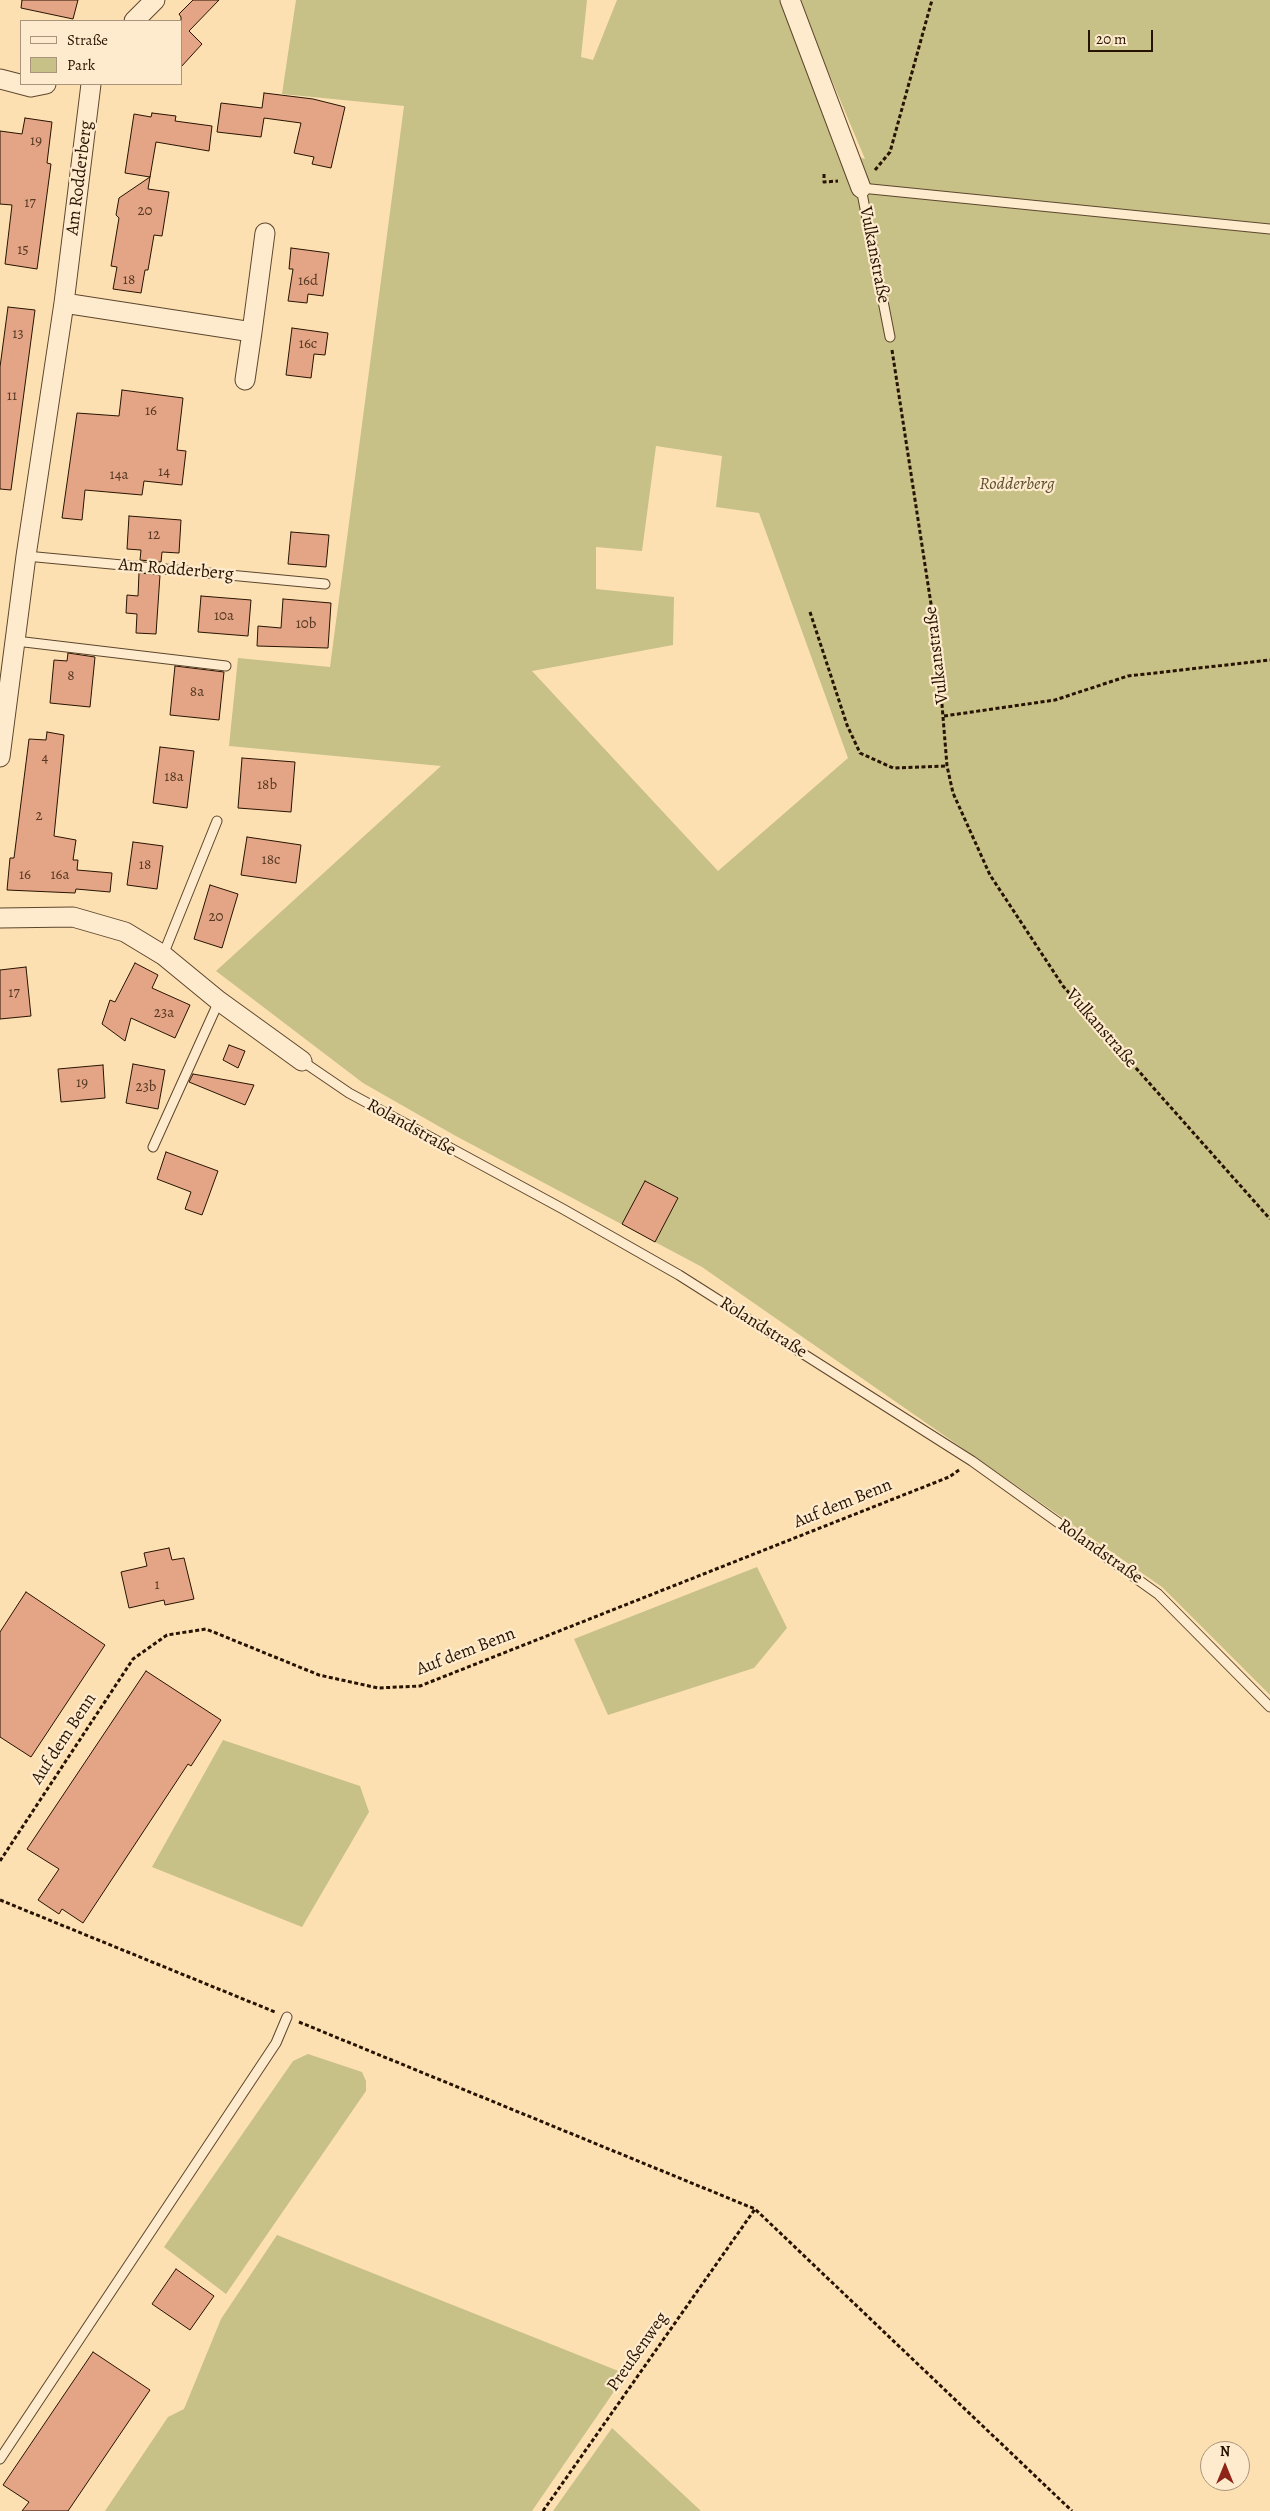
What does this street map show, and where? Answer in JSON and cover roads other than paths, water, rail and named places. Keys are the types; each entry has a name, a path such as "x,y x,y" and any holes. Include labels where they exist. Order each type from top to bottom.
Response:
{"street":[{"path":"135,20 155,0"},
{"name":"Vulkanstraße","path":"790,0 861,188"},
{"path":"0,79 20,84"},
{"path":"23,85 31,87 41,85"},
{"name":"Am Rodderberg","path":"0,757 26,556 64,302 91,85"},
{"path":"245,380 265,233"},
{"path":"64,302 252,332"},
{"name":"Rolandstraße","path":"0,918 73,916 124,932 162,955 219,1001 302,1061"}],"lane":[{"path":"861,188 1270,229"},
{"name":"Vulkanstraße","path":"861,188 890,338"},
{"name":"Am Rodderberg","path":"26,556 325,584"},
{"path":"16,641 226,666"},
{"path":"162,955 216,821"},
{"path":"153,1147 219,1001"},
{"name":"Rolandstraße","path":"302,1061 349,1093 563,1209 679,1275 972,1461 1158,1594 1270,1707"},
{"path":"0,2459 276,2043 287,2017"}],"park label":[{"name":"Rodderberg","path":"1017,485"}]}
